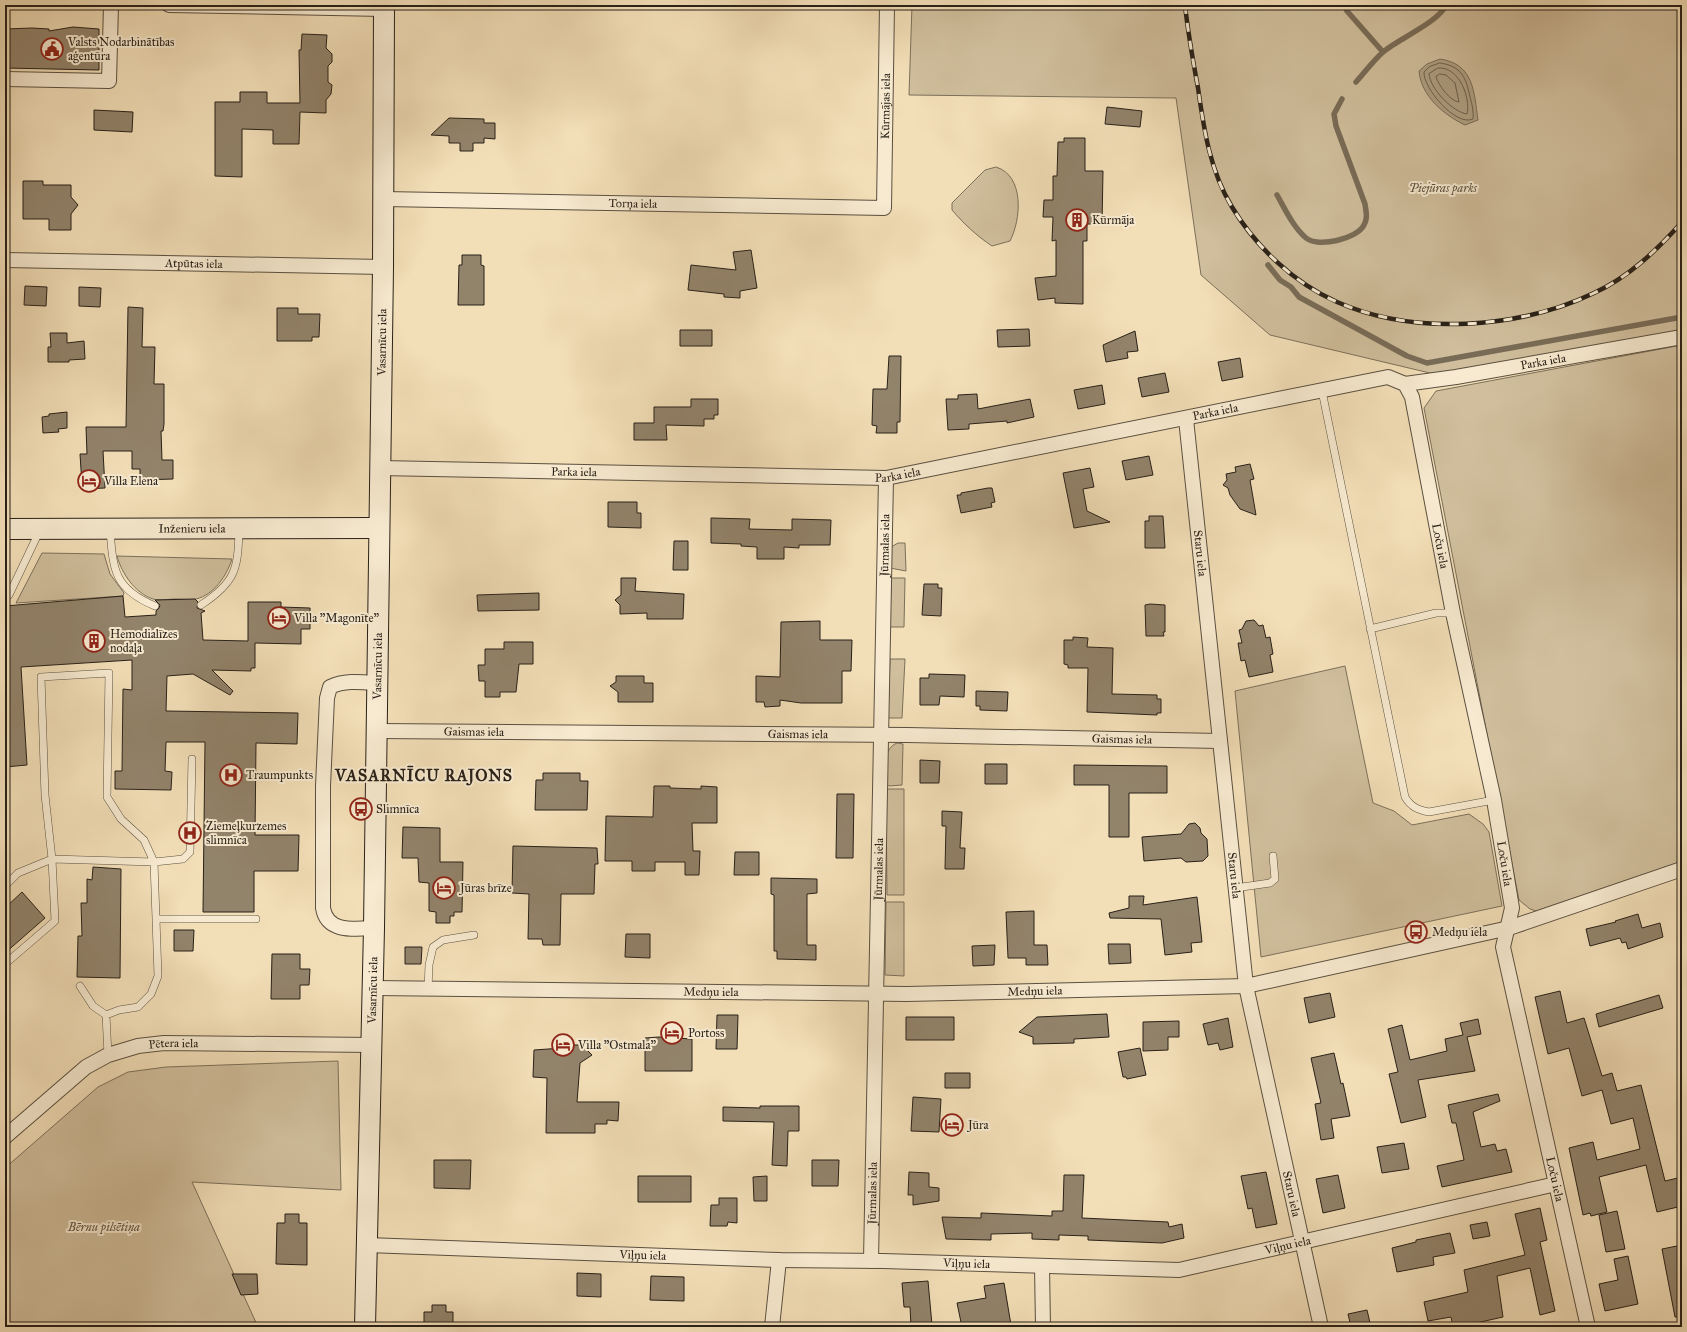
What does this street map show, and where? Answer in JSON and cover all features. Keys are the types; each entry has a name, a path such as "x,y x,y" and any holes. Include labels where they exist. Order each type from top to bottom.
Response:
{"street":[{"path":"5,79 109,81 111,5"},
{"path":"169,5 384,7"},
{"name":"Kūrmājas iela","path":"884,208 887,5"},
{"name":"Vasarnīcu iela","path":"365,1327 374,928 379,468 383,267 384,7"},
{"name":"Torņa iela","path":"383,199 884,208"},
{"name":"Atpūtas iela","path":"5,260 383,267"},
{"name":"Parka iela","path":"379,468 886,478 1186,419 1388,377 1405,384 1456,377 1682,337"},
{"name":"Loču iela","path":"1405,384 1412,397 1453,613 1494,800 1512,908 1503,947 1588,1327"},
{"name":"Staru iela","path":"1186,419 1246,986 1321,1327"},
{"name":"Jūrmalas iela","path":"871,1261 886,478"},
{"name":"Inženieru iela","path":"5,529 379,528"},
{"path":"374,928 337,927 330,923 324,916 322,908 323,786 327,698 330,687 338,684 354,682 377,682"},
{"name":"Gaismas iela","path":"376,731 1220,741"},
{"name":"Medņu iela","path":"373,988 876,994 1246,986 1508,928 1682,869"},
{"name":"Pētera iela","path":"5,1137 86,1067 108,1054 138,1046 164,1043 372,1045"},
{"name":"Viļņu iela","path":"367,1246 778,1260 871,1261 1179,1270 1556,1184"},
{"path":"772,1327 778,1260"},
{"path":"1042,1266 1043,1327"}],"lane":[{"path":"1322,391 1405,797 1410,805 1419,810 1429,812 1494,800"},
{"path":"5,596 9,595 41,528"},
{"path":"110,528 115,570 125,587 137,599 155,606"},
{"path":"201,605 218,593 233,576 238,556 239,528"},
{"path":"1370,629 1436,613 1453,613"},
{"path":"5,964 55,921 52,859 45,795 41,677 109,673 107,797 121,819 144,840 154,862 158,976 151,994 138,1007 119,1010 106,1015"},
{"path":"5,886 18,873 52,859 154,862 183,859 190,852 192,759"},
{"path":"1235,888 1270,883 1275,879 1273,856"},
{"path":"156,919 256,919"},
{"path":"428,989 429,965 433,947 443,940 474,935"},
{"path":"80,986 93,1006 106,1015"},
{"path":"106,1015 108,1054"}],"green space":[{"name":"Piejūras parks","path":"912,5 1682,5 1682,338 1434,374 1270,335 1201,275 1176,98 909,95"},
{"path":"996,167 1005,172 1012,179 1016,189 1018,211 1017,222 1010,241 992,246 966,225 952,210 952,203 985,170"},
{"path":"1682,345 1682,861 1536,911 1530,909 1519,900 1424,408 1436,391"},
{"path":"898,543 905,543 906,571 890,568 891,547"},
{"path":"42,553 104,554 110,574 124,593 123,596 16,603"},
{"path":"117,556 232,559 219,584 203,597 196,599 158,600 146,596 135,588 122,569"},
{"path":"891,578 905,578 904,627 890,627"},
{"path":"890,659 905,659 902,718 888,718"},
{"path":"1345,666 1373,803 1394,811 1412,825 1469,814 1483,824 1489,832 1502,906 1261,957 1235,691"},
{"path":"897,743 903,744 902,785 889,786 886,783 886,760 889,750"},
{"path":"886,789 904,789 904,895 887,895"},
{"path":"886,902 904,902 904,976 885,975"},
{"name":"Bērnu pilsētiņa","path":"338,1061 341,1190 192,1182 258,1327 5,1327 5,1168 98,1087 128,1072 166,1067"}],"water":[{"path":"1440,59 1451,62 1460,67 1466,73 1473,90 1478,120 1465,125 1457,121 1435,104 1424,89 1419,71 1427,64"}],"building":[{"name":"Valsts Nodarbinātības aģentūra","path":"73,27 99,29 99,70 5,68 5,29 32,28 49,29 49,31"},
{"path":"302,34 327,35 326,48 332,54 332,62 328,66 328,82 332,85 331,94 326,100 326,113 300,112 299,144 273,144 273,130 242,129 242,177 215,176 215,102 240,102 240,92 267,92 267,103 300,103 299,50 301,50"},
{"path":"1107,107 1142,111 1140,127 1105,124"},
{"path":"94,110 133,112 132,132 94,130"},
{"path":"449,118 484,119 484,123 495,123 495,139 484,138 484,143 473,143 473,151 460,151 460,143 449,143 449,136 431,135"},
{"name":"Kūrmāja","path":"1064,138 1085,138 1085,171 1103,171 1102,224 1087,224 1087,241 1083,241 1083,304 1055,303 1055,298 1038,300 1035,278 1056,276 1056,240 1052,241 1053,217 1043,217 1044,200 1053,200 1053,176 1057,176 1058,142 1064,142"},
{"path":"23,181 43,181 43,185 71,185 71,197 78,205 71,214 71,230 49,230 49,219 23,219"},
{"path":"751,250 757,288 740,291 740,298 724,297 724,294 688,290 691,265 736,270 733,252"},
{"path":"462,255 481,255 481,265 484,266 484,305 458,305 459,265 462,265"},
{"path":"25,286 47,287 46,306 24,305"},
{"path":"79,287 101,288 100,307 79,306"},
{"path":"128,307 143,308 142,347 155,347 154,384 164,384 164,424 163,431 161,431 162,460 173,460 173,479 140,480 140,469 132,469 132,451 103,451 105,488 83,489 80,454 87,454 86,427 126,427"},
{"path":"277,308 298,308 298,314 320,314 319,337 312,337 312,341 277,341"},
{"path":"1029,329 1030,346 998,347 997,330"},
{"path":"680,330 712,330 712,346 680,346"},
{"path":"1135,331 1138,351 1127,352 1128,358 1106,362 1103,345"},
{"path":"50,333 67,333 67,343 84,341 85,359 69,360 69,362 48,362 48,347 51,347"},
{"path":"889,356 901,356 900,422 897,422 897,433 876,433 877,426 872,425 873,389 887,389"},
{"path":"1240,358 1243,377 1222,381 1218,362"},
{"path":"1165,373 1169,392 1142,397 1138,378"},
{"path":"1102,385 1105,404 1078,409 1074,390"},
{"path":"977,394 978,409 1030,399 1034,417 1007,423 1007,421 969,424 969,429 948,430 946,399 958,399 958,395"},
{"path":"691,399 718,399 718,415 714,415 714,419 704,419 704,426 666,425 667,440 634,440 634,423 654,423 654,407 691,407"},
{"path":"67,412 67,428 58,429 59,432 43,433 42,417 49,416 49,414"},
{"path":"1149,456 1153,475 1126,480 1122,461"},
{"path":"1250,464 1254,479 1250,480 1256,515 1240,509 1230,495 1228,488 1223,485 1227,480 1226,474 1236,472 1235,467"},
{"path":"1090,468 1094,487 1083,489 1087,511 1110,522 1074,528 1063,473"},
{"path":"992,488 995,502 991,503 992,507 961,513 957,495"},
{"path":"608,502 637,502 637,513 641,513 641,528 608,527"},
{"path":"1149,516 1163,516 1165,548 1145,548 1145,521 1149,521"},
{"path":"711,518 750,519 749,529 792,530 792,519 831,520 830,545 799,545 799,548 784,547 784,559 757,559 757,547 741,546 741,544 711,543"},
{"path":"674,541 688,541 688,570 673,570"},
{"path":"621,578 636,578 635,591 684,594 683,619 647,619 647,613 620,614 620,605 615,600 621,595"},
{"path":"924,584 938,584 938,588 942,588 941,616 922,615"},
{"path":"539,593 539,610 478,611 477,595"},
{"path":"123,596 125,617 156,615 156,611 160,605 155,600 195,599 198,602 197,608 205,611 201,613 203,640 248,641 248,602 281,602 281,607 310,608 310,629 301,629 301,644 255,643 255,668 251,668 251,671 212,670 233,691 230,695 193,674 167,676 166,711 298,713 297,744 256,743 255,835 299,835 298,871 254,871 254,912 203,912 205,742 166,742 165,771 172,772 171,790 115,789 115,771 122,771 123,689 132,690 132,660 21,667 27,765 5,767 5,606"},
{"path":"1145,605 1165,605 1164,636 1146,636"},
{"path":"1254,620 1259,626 1263,625 1266,638 1270,637 1273,654 1270,655 1273,672 1249,677 1245,660 1241,661 1238,643 1242,643 1239,630 1242,629 1246,621"},
{"path":"820,621 820,640 852,640 851,671 842,671 842,703 801,703 780,700 780,706 765,707 764,702 756,702 756,676 780,677 781,622"},
{"path":"1073,637 1088,638 1087,647 1113,648 1112,694 1157,695 1157,699 1161,699 1161,713 1157,713 1157,715 1087,712 1088,668 1068,668 1068,665 1064,664 1064,640 1073,640"},
{"path":"504,642 533,642 533,664 519,664 516,692 500,692 500,697 485,697 485,681 479,681 478,665 485,665 485,649 504,649"},
{"path":"929,674 965,675 964,697 940,696 939,705 920,705 920,678 929,678"},
{"path":"616,676 644,676 644,683 653,683 653,702 618,702 618,692 610,686 616,682"},
{"path":"976,691 1008,692 1007,711 980,710 980,706 976,706"},
{"path":"920,760 940,761 939,783 920,783"},
{"path":"985,764 1007,764 1007,784 985,784"},
{"path":"1074,765 1167,766 1167,793 1129,793 1129,837 1109,837 1109,785 1074,785"},
{"path":"543,773 580,773 580,781 588,781 587,810 535,810 536,780 543,780"},
{"path":"654,786 701,789 701,786 717,787 717,823 692,823 693,851 700,851 699,875 685,875 685,862 655,862 655,871 632,871 632,861 605,861 606,816 653,817"},
{"path":"837,794 854,794 853,858 836,858"},
{"path":"942,811 962,812 960,848 965,848 964,869 945,869 946,826 942,826"},
{"path":"1195,823 1207,839 1208,856 1203,861 1186,862 1181,858 1144,861 1142,837 1181,834 1189,824"},
{"path":"403,827 440,828 440,862 463,862 462,912 454,912 454,916 450,916 450,923 436,923 436,912 429,911 429,883 419,882 418,858 402,858"},
{"path":"513,846 597,848 598,864 595,864 594,894 561,894 560,945 543,945 542,939 528,939 529,894 512,893"},
{"path":"735,852 759,852 759,875 734,875"},
{"path":"93,867 121,869 120,978 77,977 78,936 82,936 81,903 87,903 87,879 92,880"},
{"path":"771,878 817,879 817,893 807,894 807,945 816,945 816,960 777,959 777,951 774,951 774,895 771,894"},
{"path":"22,892 45,918 5,953 5,908"},
{"path":"1129,896 1144,896 1143,905 1197,897 1202,942 1191,943 1192,952 1165,955 1161,919 1110,918 1109,913 1129,908"},
{"path":"1034,911 1034,945 1047,945 1048,965 1026,965 1026,958 1008,958 1006,912"},
{"path":"1638,914 1642,928 1660,923 1663,937 1628,949 1626,942 1622,943 1620,938 1590,946 1586,929 1616,922 1615,921"},
{"path":"174,930 194,930 193,951 174,951"},
{"path":"626,934 650,934 650,958 625,957"},
{"path":"1108,944 1130,944 1131,963 1109,964"},
{"path":"995,945 994,965 973,966 972,946"},
{"path":"405,947 422,947 421,964 405,964"},
{"path":"272,954 300,954 300,969 310,969 309,985 300,985 300,999 271,999"},
{"path":"1560,991 1567,1023 1584,1018 1602,1076 1612,1073 1617,1091 1641,1085 1665,1181 1682,1177 1682,1206 1657,1212 1646,1165 1599,1177 1607,1212 1591,1216 1590,1213 1583,1215 1569,1148 1593,1142 1597,1160 1640,1149 1633,1118 1611,1124 1602,1090 1582,1096 1569,1048 1548,1054 1535,997"},
{"path":"1330,993 1335,1017 1309,1023 1304,998"},
{"path":"1659,995 1663,1008 1599,1027 1596,1014"},
{"path":"1107,1014 1109,1037 1074,1039 1074,1043 1033,1044 1033,1037 1019,1032 1037,1017"},
{"path":"717,1015 738,1015 737,1049 716,1049"},
{"path":"906,1017 954,1017 954,1040 906,1040"},
{"path":"1228,1018 1233,1047 1220,1050 1218,1043 1208,1045 1203,1024"},
{"path":"1478,1019 1481,1034 1467,1037 1475,1071 1418,1080 1426,1117 1401,1123 1389,1074 1398,1072 1388,1029 1402,1025 1410,1060 1447,1051 1445,1039 1463,1035 1460,1023"},
{"path":"1179,1021 1179,1037 1168,1037 1168,1050 1143,1051 1143,1022"},
{"path":"659,1037 692,1039 692,1071 645,1071 645,1038"},
{"path":"563,1045 582,1045 592,1055 580,1063 577,1102 619,1102 618,1121 607,1120 607,1124 595,1124 595,1133 546,1133 547,1078 533,1077 534,1050 563,1048"},
{"path":"1140,1048 1146,1075 1127,1079 1126,1077 1123,1077 1118,1052"},
{"path":"1334,1053 1341,1084 1343,1083 1350,1116 1331,1119 1334,1138 1321,1140 1315,1104 1321,1103 1311,1058"},
{"path":"945,1073 970,1073 970,1088 945,1088"},
{"path":"1498,1094 1500,1101 1473,1112 1481,1147 1495,1144 1497,1151 1506,1149 1512,1172 1442,1187 1437,1166 1464,1160 1456,1123 1452,1123 1448,1105"},
{"path":"913,1097 941,1099 939,1132 911,1131"},
{"path":"760,1106 799,1106 799,1131 788,1131 787,1166 772,1165 774,1122 723,1121 723,1107 760,1108"},
{"path":"1404,1143 1409,1169 1382,1173 1377,1147"},
{"path":"434,1160 471,1160 470,1189 434,1188"},
{"path":"812,1160 839,1160 838,1186 812,1186"},
{"path":"909,1172 929,1173 929,1187 939,1188 939,1201 913,1205 913,1195 908,1195"},
{"path":"1266,1172 1277,1224 1256,1228 1252,1208 1248,1209 1241,1176"},
{"path":"1064,1175 1084,1175 1082,1218 1168,1222 1169,1227 1182,1224 1184,1238 1162,1243 1088,1240 1088,1236 1059,1235 1059,1240 1032,1239 1032,1233 991,1234 991,1240 946,1239 942,1217 981,1218 981,1213 1052,1216 1052,1211 1063,1211"},
{"path":"1338,1175 1345,1208 1323,1213 1316,1179"},
{"path":"638,1176 691,1176 691,1202 638,1202"},
{"path":"767,1176 767,1201 754,1201 753,1177"},
{"path":"719,1198 737,1198 737,1223 728,1222 727,1226 710,1226 711,1205 719,1205"},
{"path":"1540,1208 1547,1240 1540,1242 1555,1311 1540,1315 1530,1268 1497,1276 1503,1317 1458,1327 1453,1327 1451,1317 1428,1321 1424,1302 1468,1292 1464,1270 1525,1255 1515,1214"},
{"path":"1617,1211 1625,1249 1606,1252 1599,1215"},
{"path":"285,1214 299,1214 299,1223 307,1223 307,1265 276,1264 277,1223 285,1223"},
{"path":"1487,1222 1490,1236 1473,1239 1470,1225"},
{"path":"1450,1233 1455,1253 1433,1257 1434,1265 1397,1272 1392,1248 1416,1242 1416,1240"},
{"path":"1682,1245 1682,1317 1675,1317 1662,1249"},
{"path":"1628,1256 1638,1304 1605,1311 1599,1284 1618,1280 1614,1259"},
{"path":"577,1273 601,1274 601,1297 577,1296"},
{"path":"232,1274 257,1274 258,1294 241,1295"},
{"path":"651,1276 684,1277 684,1301 650,1300"},
{"path":"928,1281 932,1325 911,1326 910,1307 904,1307 902,1283"},
{"path":"1004,1283 1011,1325 1001,1327 962,1327 957,1303 986,1298 984,1286"},
{"path":"432,1305 446,1305 446,1312 453,1312 453,1327 424,1327 424,1312 432,1312"},
{"path":"1367,1310 1371,1327 1351,1327 1348,1314"}],"waterway":[{"path":"1344,5 1347,11 1383,52"},
{"path":"1356,82 1383,52 1427,24 1435,18 1446,5"},
{"path":"1277,195 1297,229 1301,234 1312,241 1328,242 1346,238 1360,230 1364,225 1366,217 1365,204 1336,126 1334,114 1342,99"},
{"path":"1268,265 1280,280 1291,287 1299,297 1407,356 1427,363 1682,317"}],"railway":[{"path":"1185,5 1209,150 1224,193 1242,222 1264,250 1306,285 1337,302 1367,313 1399,320 1432,324 1466,324 1500,321 1533,314 1565,305 1607,287 1642,262 1663,243 1682,222"}],"place":[{"name":"Valsts Nodarbinātības aģentūra","path":"52,49"},
{"name":"Kūrmāja","path":"1077,220"},
{"name":"Villa Elena","path":"89,481"},
{"name":"Villa \"Magonīte\"","path":"279,618"},
{"name":"Hemodialīzes nodaļa","path":"94,641"},
{"name":"Traumpunkts","path":"231,775"},
{"name":"Slimnīca","path":"361,809"},
{"name":"Ziemeļkurzemes slimnīca","path":"190,833"},
{"name":"Jūras brīze","path":"444,888"},
{"name":"Medņu iela","path":"1416,932"},
{"name":"Portoss","path":"672,1033"},
{"name":"Villa \"Ostmala\"","path":"563,1045"},
{"name":"Jūra","path":"952,1125"}],"district":[{"name":"VASARNĪCU RAJONS","path":"424,775"}]}
